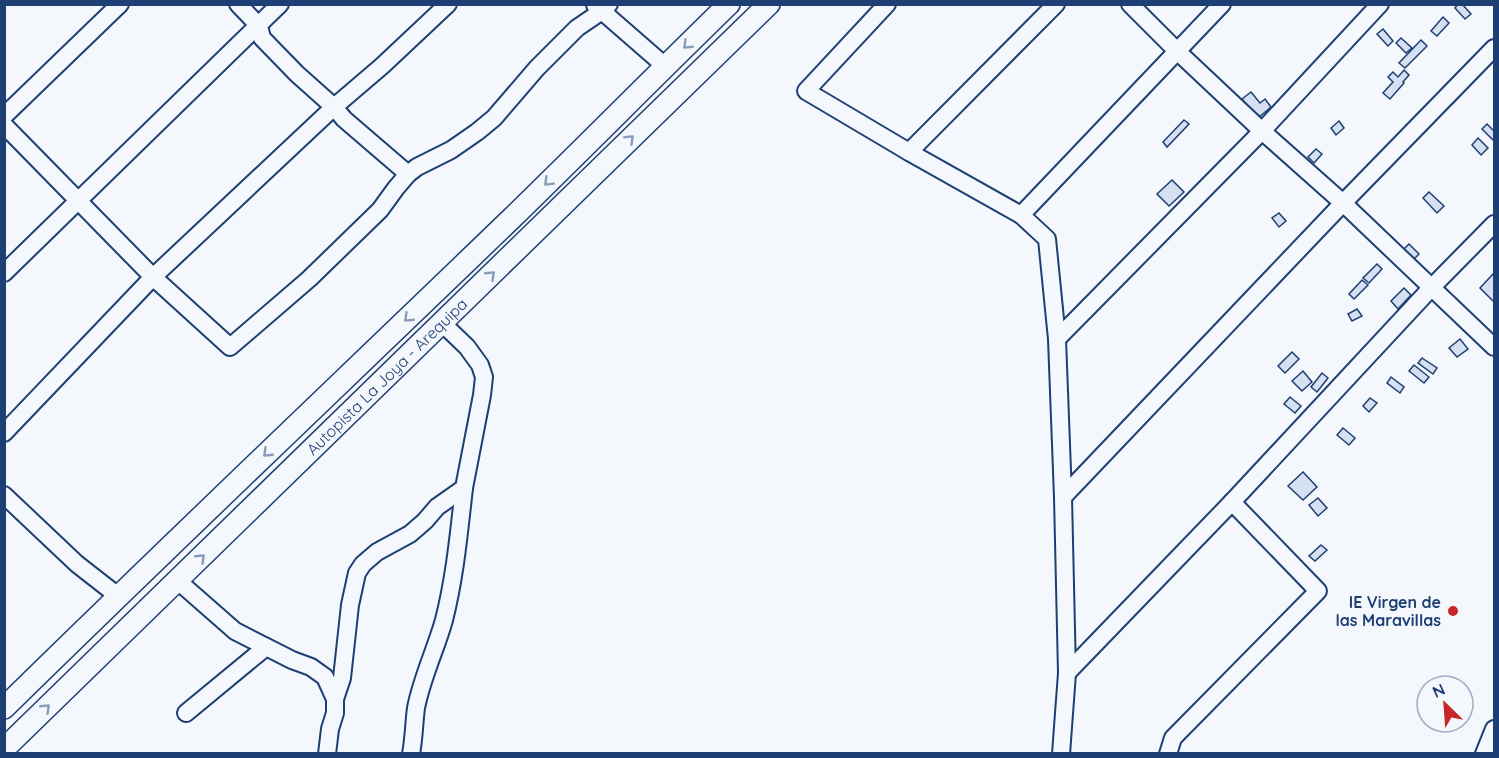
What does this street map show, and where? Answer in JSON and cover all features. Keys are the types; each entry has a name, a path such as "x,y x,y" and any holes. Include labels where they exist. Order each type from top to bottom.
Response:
{"main road":[{"name":"Autopista La Joya - Arequipa","path":"4,708 515,215 729,4"},
{"name":"Autopista La Joya - Arequipa","path":"4,749 769,4"}],"street":[{"path":"4,116 120,4"},
{"path":"238,4 259,26 262,38 297,74 344,119 408,174"},
{"path":"4,273 280,4"},
{"path":"4,433 153,278 334,107 448,4"},
{"path":"887,4 806,91 1021,215 1047,239 1057,339 1063,497 1067,673 1061,753"},
{"path":"909,152 1056,4"},
{"path":"1131,4 1177,51 1343,203 1494,347"},
{"path":"1021,215 1222,4"},
{"path":"1057,339 1262,130 1380,4"},
{"path":"4,125 153,278 230,347 309,279 381,210 408,174 451,150 494,118 537,68 602,7 665,66"},
{"path":"1063,497 1494,48"},
{"path":"1067,673 1494,224"},
{"path":"411,753 416,708 443,620 451,585 464,488 484,377 480,365 467,347 442,323"},
{"path":"327,753 335,713 335,699 342,678 350,605 357,573 363,564 377,552 410,534 437,507 464,488"},
{"path":"4,495 76,564 118,596"},
{"path":"1168,753 1173,738 1318,591 1232,502"},
{"path":"178,581 235,631 319,672 328,682 335,699"},
{"path":"186,713 266,647"},
{"path":"1484,753 1494,729"}],"building":[{"path":"1458,4 1462,4 1471,14 1465,19 1455,8"},
{"path":"1443,17 1449,23 1437,36 1431,31"},
{"path":"1383,29 1393,41 1388,46 1377,34"},
{"path":"1401,38 1412,48 1406,53 1396,43"},
{"path":"1421,40 1427,46 1405,68 1399,63"},
{"path":"1404,70 1409,75 1390,99 1383,93 1393,82 1388,77 1393,72 1398,77"},
{"path":"1251,92 1260,103 1265,99 1271,107 1258,118 1242,99"},
{"path":"1184,120 1189,124 1167,147 1163,142"},
{"path":"1339,121 1344,128 1336,135 1331,128"},
{"path":"1487,124 1494,131 1494,141 1482,129"},
{"path":"1478,138 1488,148 1481,155 1472,145"},
{"path":"1316,149 1322,154 1314,163 1308,157"},
{"path":"1172,180 1184,192 1169,206 1157,194"},
{"path":"1429,192 1444,206 1437,213 1423,198"},
{"path":"1279,213 1286,221 1279,227 1272,218"},
{"path":"1409,244 1419,254 1412,261 1402,251"},
{"path":"1377,264 1382,269 1369,283 1363,278"},
{"path":"1494,273 1494,302 1480,288"},
{"path":"1362,280 1368,285 1354,299 1349,294"},
{"path":"1404,288 1411,295 1398,309 1391,301"},
{"path":"1357,309 1362,316 1352,321 1348,314"},
{"path":"1460,339 1468,349 1457,357 1449,348"},
{"path":"1292,352 1299,359 1285,373 1278,366"},
{"path":"1422,358 1437,368 1433,374 1418,363"},
{"path":"1414,365 1429,377 1424,383 1409,371"},
{"path":"1303,371 1312,382 1302,391 1292,381"},
{"path":"1322,373 1328,378 1317,392 1311,387"},
{"path":"1391,377 1404,387 1400,393 1387,383"},
{"path":"1290,397 1301,406 1295,413 1284,404"},
{"path":"1370,398 1377,403 1369,412 1363,406"},
{"path":"1343,428 1355,438 1349,445 1337,435"},
{"path":"1303,472 1317,487 1303,500 1288,486"},
{"path":"1318,498 1327,508 1318,516 1309,505"},
{"path":"1321,545 1327,550 1315,561 1309,556"}],"place":[{"name":"IE Virgen de las Maravillas","path":"1453,611"}]}
